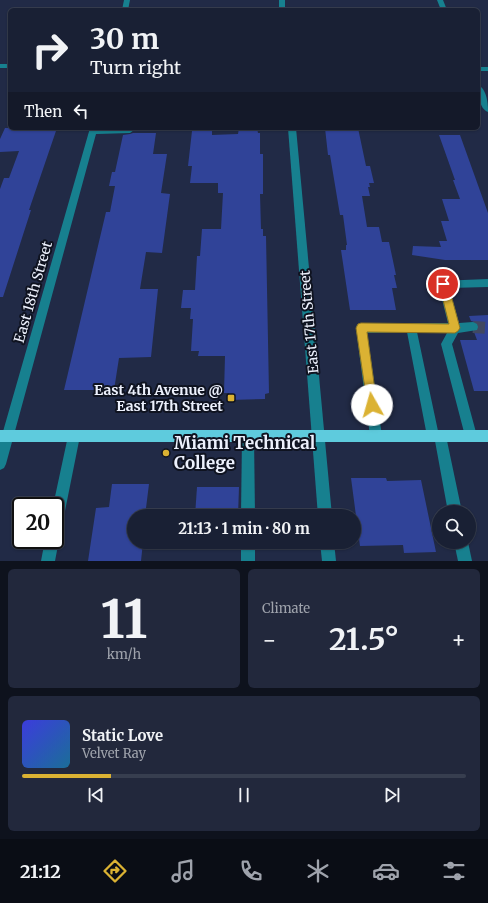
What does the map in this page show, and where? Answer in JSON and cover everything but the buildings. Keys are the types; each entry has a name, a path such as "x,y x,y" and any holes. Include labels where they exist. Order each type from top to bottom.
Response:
{"main road":[{"path":"4,436 488,436"}],"street":[{"path":"480,92 488,110"},
{"name":"East 18th Street","path":"0,464 4,436 93,130"},
{"name":"East 17th Street","path":"292,130 324,509"},
{"path":"471,436 446,344 455,328 443,284 488,283"},
{"path":"411,327 453,505"},
{"path":"376,436 361,328 473,327"},
{"path":"61,497 74,436"},
{"path":"248,436 248,509"},
{"path":"48,561 50,549"},
{"path":"248,549 248,561"},
{"path":"328,549 329,561"},
{"path":"462,549 465,561"}],"tunnel":[{"path":"473,327 488,328"}],"place":[{"name":"East 4th Avenue @ East 17th Street","path":"231,398"},
{"name":"Miami Technical College","path":"166,453"}],"route":[{"path":"372,405 361,328 455,328 443,284"}]}
